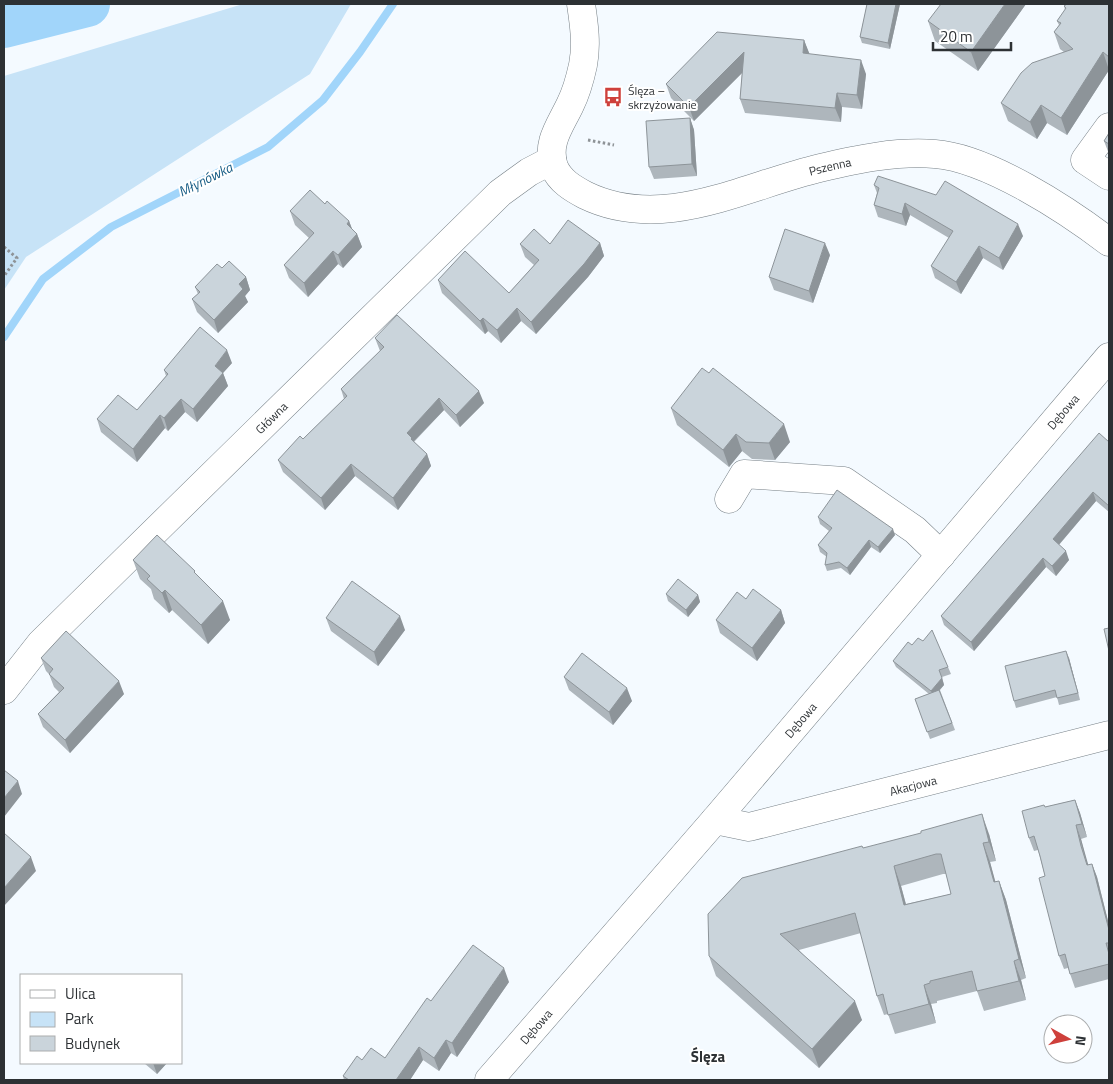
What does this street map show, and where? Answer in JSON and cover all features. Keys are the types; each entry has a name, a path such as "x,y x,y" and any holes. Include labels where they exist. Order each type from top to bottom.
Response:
{"street":[{"path":"552,160 553,138 577,87 584,64 585,44 581,4"},
{"path":"1109,127 1085,160 1109,176"},
{"name":"Pszenna","path":"552,160 555,169 568,185 595,200 632,208 672,208 705,203 818,168 897,154 938,154 971,161 1021,184 1091,228 1109,242"},
{"name":"Główna","path":"4,690 41,643 500,193 529,172 552,160"},
{"name":"Dębowa","path":"489,1080 715,820 1109,357"},
{"path":"729,499 744,474 844,481 915,530 942,555"},
{"name":"Akacjowa","path":"715,820 749,827 1109,734"}],"path":[{"path":"588,140 614,145"},
{"path":"4,247 17,258 4,276"}],"green space":[{"path":"243,4 351,4 310,74 26,257 4,290 4,76"}],"building":[{"path":"867,4 896,4 888,43 860,37"},
{"path":"941,4 1005,4 971,52 928,21"},
{"path":"1067,4 1109,4 1109,57 1103,52 1061,118 1041,105 1030,122 1001,103 1021,73 1032,63 1073,49 1054,32 1061,23 1057,21 1066,8 1064,6"},
{"path":"717,32 804,40 803,53 861,60 857,95 837,93 835,108 740,99 744,52 689,107 666,84"},
{"path":"690,118 692,164 649,167 646,121"},
{"path":"1109,133 1109,144 1104,141"},
{"path":"878,176 936,195 945,181 1018,224 999,258 979,246 956,282 931,266 953,231 905,203 902,214 874,205 879,188 874,185"},
{"path":"310,190 325,204 327,201 349,221 347,224 357,234 338,255 333,251 304,283 284,265 314,233 290,211"},
{"path":"568,220 600,243 584,264 531,322 517,308 497,330 483,318 480,321 438,280 465,251 509,293 539,260 520,244 534,229 550,244"},
{"path":"785,229 825,243 809,291 769,277"},
{"path":"229,261 246,277 239,284 243,289 214,320 192,299 200,292 195,287 217,264 222,268"},
{"path":"397,315 479,391 456,415 439,398 407,433 427,454 393,498 351,464 321,498 278,460 300,436 303,439 347,396 341,389 384,347 375,338"},
{"path":"200,327 227,350 215,366 223,373 193,409 181,399 164,418 160,415 133,449 97,419 118,395 137,410 168,374 164,370"},
{"path":"702,368 709,373 713,368 784,424 769,443 746,442 736,434 723,450 671,408"},
{"path":"1099,433 1109,442 1109,506 1093,492 1053,539 1066,551 1052,566 1043,558 971,642 941,616"},
{"path":"837,490 893,529 878,547 869,540 847,568 839,562 825,565 827,553 818,545 832,528 818,517"},
{"path":"157,535 223,601 201,625 165,590 162,593 147,579 150,576 133,560"},
{"path":"678,579 698,595 686,610 666,594"},
{"path":"352,581 400,616 374,652 326,618"},
{"path":"753,589 781,610 752,648 716,620 737,592 746,599"},
{"path":"1109,628 1109,651 1104,629"},
{"path":"932,630 948,667 939,670 942,678 931,691 893,661 908,642 912,645 918,638 923,641"},
{"path":"66,631 119,681 65,740 38,714 64,688 49,674 53,669 41,658"},
{"path":"1066,651 1078,693 1057,698 1055,690 1014,701 1005,666"},
{"path":"582,653 627,688 609,712 564,677"},
{"path":"939,690 952,723 927,732 915,699"},
{"path":"4,770 18,781 4,798"},
{"path":"1075,800 1082,824 1076,825 1081,846 1087,865 1092,864 1109,930 1109,943 1106,943 1109,964 1070,974 1065,954 1059,956 1039,878 1045,876 1040,856 1034,836 1029,838 1022,811"},
{"path":"982,814 989,842 983,843 994,882 999,881 1019,959 1014,961 1019,981 977,991 972,971 930,981 930,983 924,985 929,1004 888,1015 883,994 877,996 855,913 780,934 855,1001 812,1049 709,956 708,914 742,878 862,846 863,848 921,833 921,831","holes":["941,854 951,894 904,905 894,866"]},
{"path":"4,833 31,857 4,888"},
{"path":"473,945 504,968 452,1043 446,1040 434,1058 419,1047 396,1080 349,1080 343,1076 357,1056 362,1060 371,1048 385,1058 427,998 431,1001"}],"waterway":[{"name":"Ślęza","path":"4,25 87,4"},
{"name":"Młynówka","path":"4,337 43,279 111,227 268,147 323,100 360,52 393,4"}],"place":[{"name":"Ślęza – skrzyżowanie","path":"613,97"}],"district":[{"name":"Ślęza","path":"708,1056"}]}
